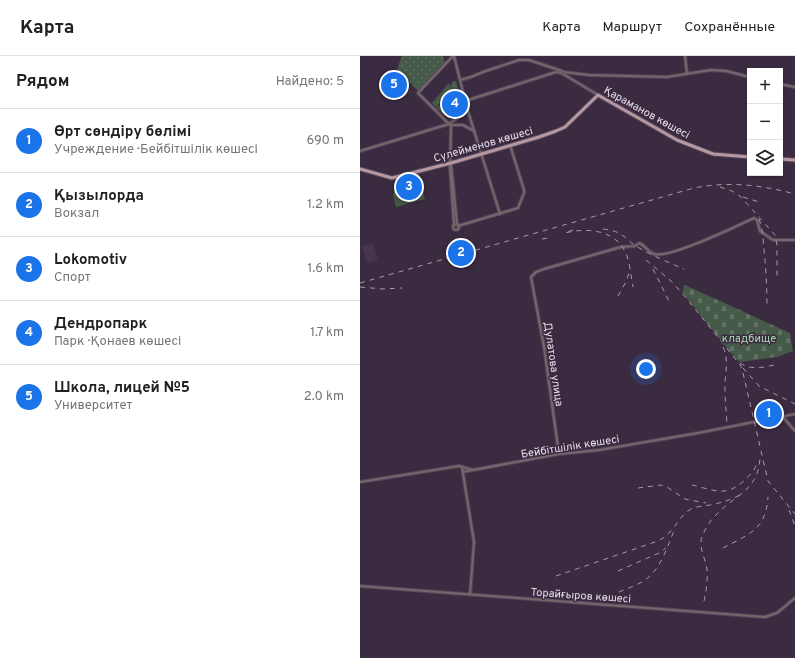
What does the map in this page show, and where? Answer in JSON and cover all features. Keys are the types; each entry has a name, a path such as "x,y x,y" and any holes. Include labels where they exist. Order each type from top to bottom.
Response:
{"main road":[{"name":"Сүлейменов көшесі","path":"360,169 392,178 451,163 561,130 598,95"},
{"name":"Қараманов көшесі","path":"598,95 677,140 713,154 747,157"},
{"path":"783,158 795,160"}],"street":[{"path":"454,56 467,108 500,214"},
{"path":"454,56 418,93 450,124 463,125 474,131"},
{"path":"685,56 687,74"},
{"name":"Қараманов көшесі","path":"460,80 519,60 529,60 562,73 598,95"},
{"path":"465,101 556,70"},
{"path":"562,73 667,77 711,70 726,71 747,76"},
{"path":"783,85 795,87"},
{"path":"360,151 450,124 467,108"},
{"path":"450,124 451,163 456,225 518,208 524,193 509,145"},
{"name":"Дулатова улица","path":"559,454 542,334 531,276 544,269 621,247 635,246 639,243 650,252 660,255 695,244 754,218 757,220 760,231 773,240 795,240"},
{"name":"Бейбітшілік көшесі","path":"360,482 459,466 473,470 559,454 599,450 795,414"},
{"path":"783,417 795,430"},
{"path":"462,467 474,542 470,595"},
{"path":"463,472 473,470"},
{"name":"Торайғыров көшесі","path":"360,586 765,617 777,613 795,598"}],"shaded area":[{"path":"391,73 412,91 405,96 388,101 380,84"},
{"path":"373,243 378,260 367,263 362,246"}],"green space":[{"path":"402,56 443,56 445,63 419,92 397,69"},
{"path":"453,81 456,81 461,99 456,101 456,106 453,110 447,109 443,114 436,108 443,102 442,101 436,107 432,103 449,83 451,88"},
{"path":"419,174 425,199 396,207 393,195 397,180"},
{"name":"кладбище","path":"685,285 790,333 793,351 777,357 740,362 735,358 682,292"}],"railway":[{"path":"360,283 694,188 732,184 770,188 795,194"},
{"path":"720,187 732,191 741,197 775,235 777,245 777,280"},
{"path":"743,197 759,202"},
{"path":"759,219 763,238 767,307"},
{"path":"603,229 616,232 635,246 684,269"},
{"path":"573,230 565,233 583,230 601,232 617,241 623,247 627,256 633,287"},
{"path":"542,239 548,238"},
{"path":"646,260 671,281 682,293 741,366 768,481 795,514"},
{"path":"653,269 669,301"},
{"path":"618,296 627,280 629,272"},
{"path":"360,287 383,289 402,288"},
{"path":"723,347 726,358 725,402 727,422"},
{"path":"740,363 754,368 778,364"},
{"path":"743,368 759,386 795,404"},
{"path":"704,601 707,586 707,574 701,545 702,537 714,516 751,485 755,478 760,458"},
{"path":"692,485 716,491 729,490 744,481 752,473 757,464"},
{"path":"638,488 661,485 667,487 685,499 706,503"},
{"path":"556,576 658,541 668,534 682,516 691,509 722,502 740,495"},
{"path":"723,548 741,539 760,524 767,508 768,497"},
{"path":"789,510 795,526"},
{"path":"619,592 645,580 651,575 663,557 674,531"},
{"path":"618,571 659,553 666,548"}],"place":[{"name":"Школа, лицей №5","path":"394,85"},
{"name":"Дендропарк","path":"455,104"},
{"name":"Lokomotiv","path":"409,187"},
{"name":"Қызылорда","path":"461,253"},
{"name":"Өрт сөндіру бөлімі","path":"769,414"}]}
